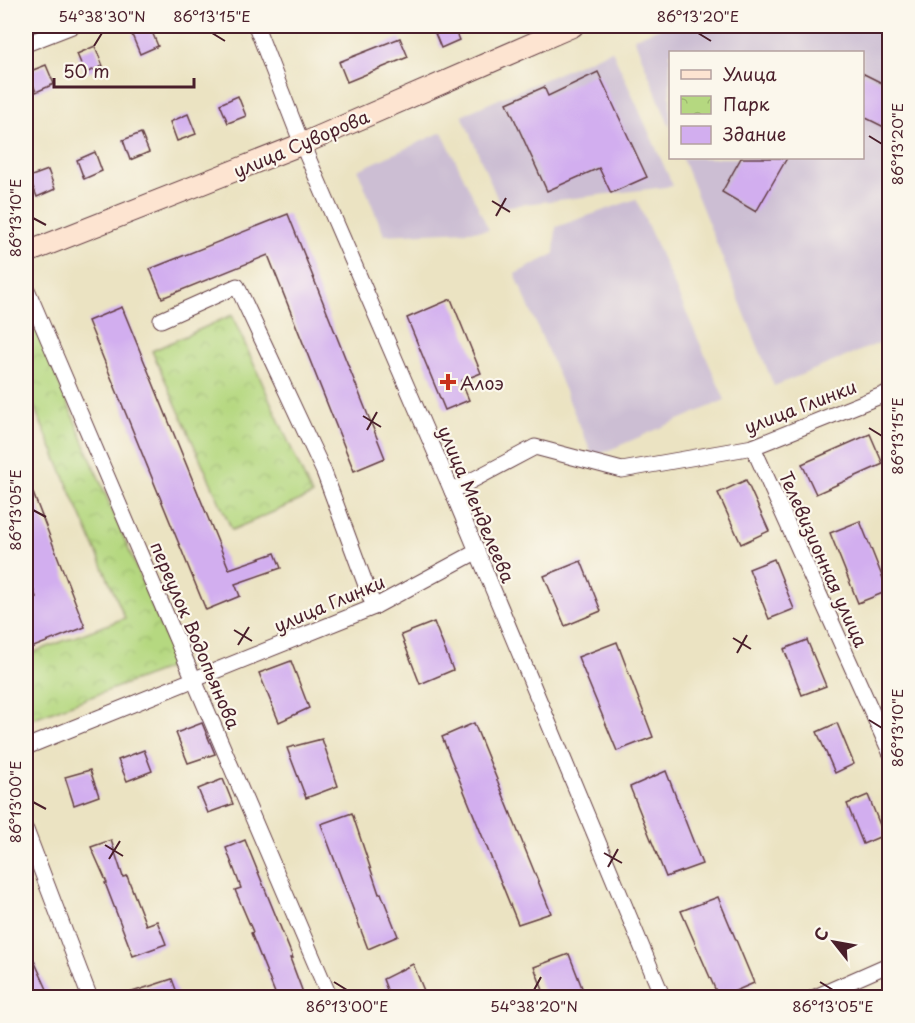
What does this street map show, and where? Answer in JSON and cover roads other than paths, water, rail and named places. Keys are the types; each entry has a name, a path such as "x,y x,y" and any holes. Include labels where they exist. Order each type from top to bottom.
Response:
{"street":[{"path":"26,44 72,26"},
{"name":"улица Менделеева","path":"256,26 302,144 452,491 663,998"},
{"name":"улица Суворова","path":"26,253 302,144 573,26"},
{"path":"161,320 237,286 324,472 374,607"},
{"name":"переулок Водопьянова","path":"26,287 330,998"},
{"name":"улица Глинки","path":"452,491 535,447 622,470 753,447 890,392"},
{"name":"Телевизионная улица","path":"753,447 890,752"},
{"name":"улица Глинки","path":"26,747 374,607 476,552"},
{"path":"26,830 90,998"},
{"path":"813,998 890,964"}],"place":[{"name":"Алоэ","path":"448,382"}]}
